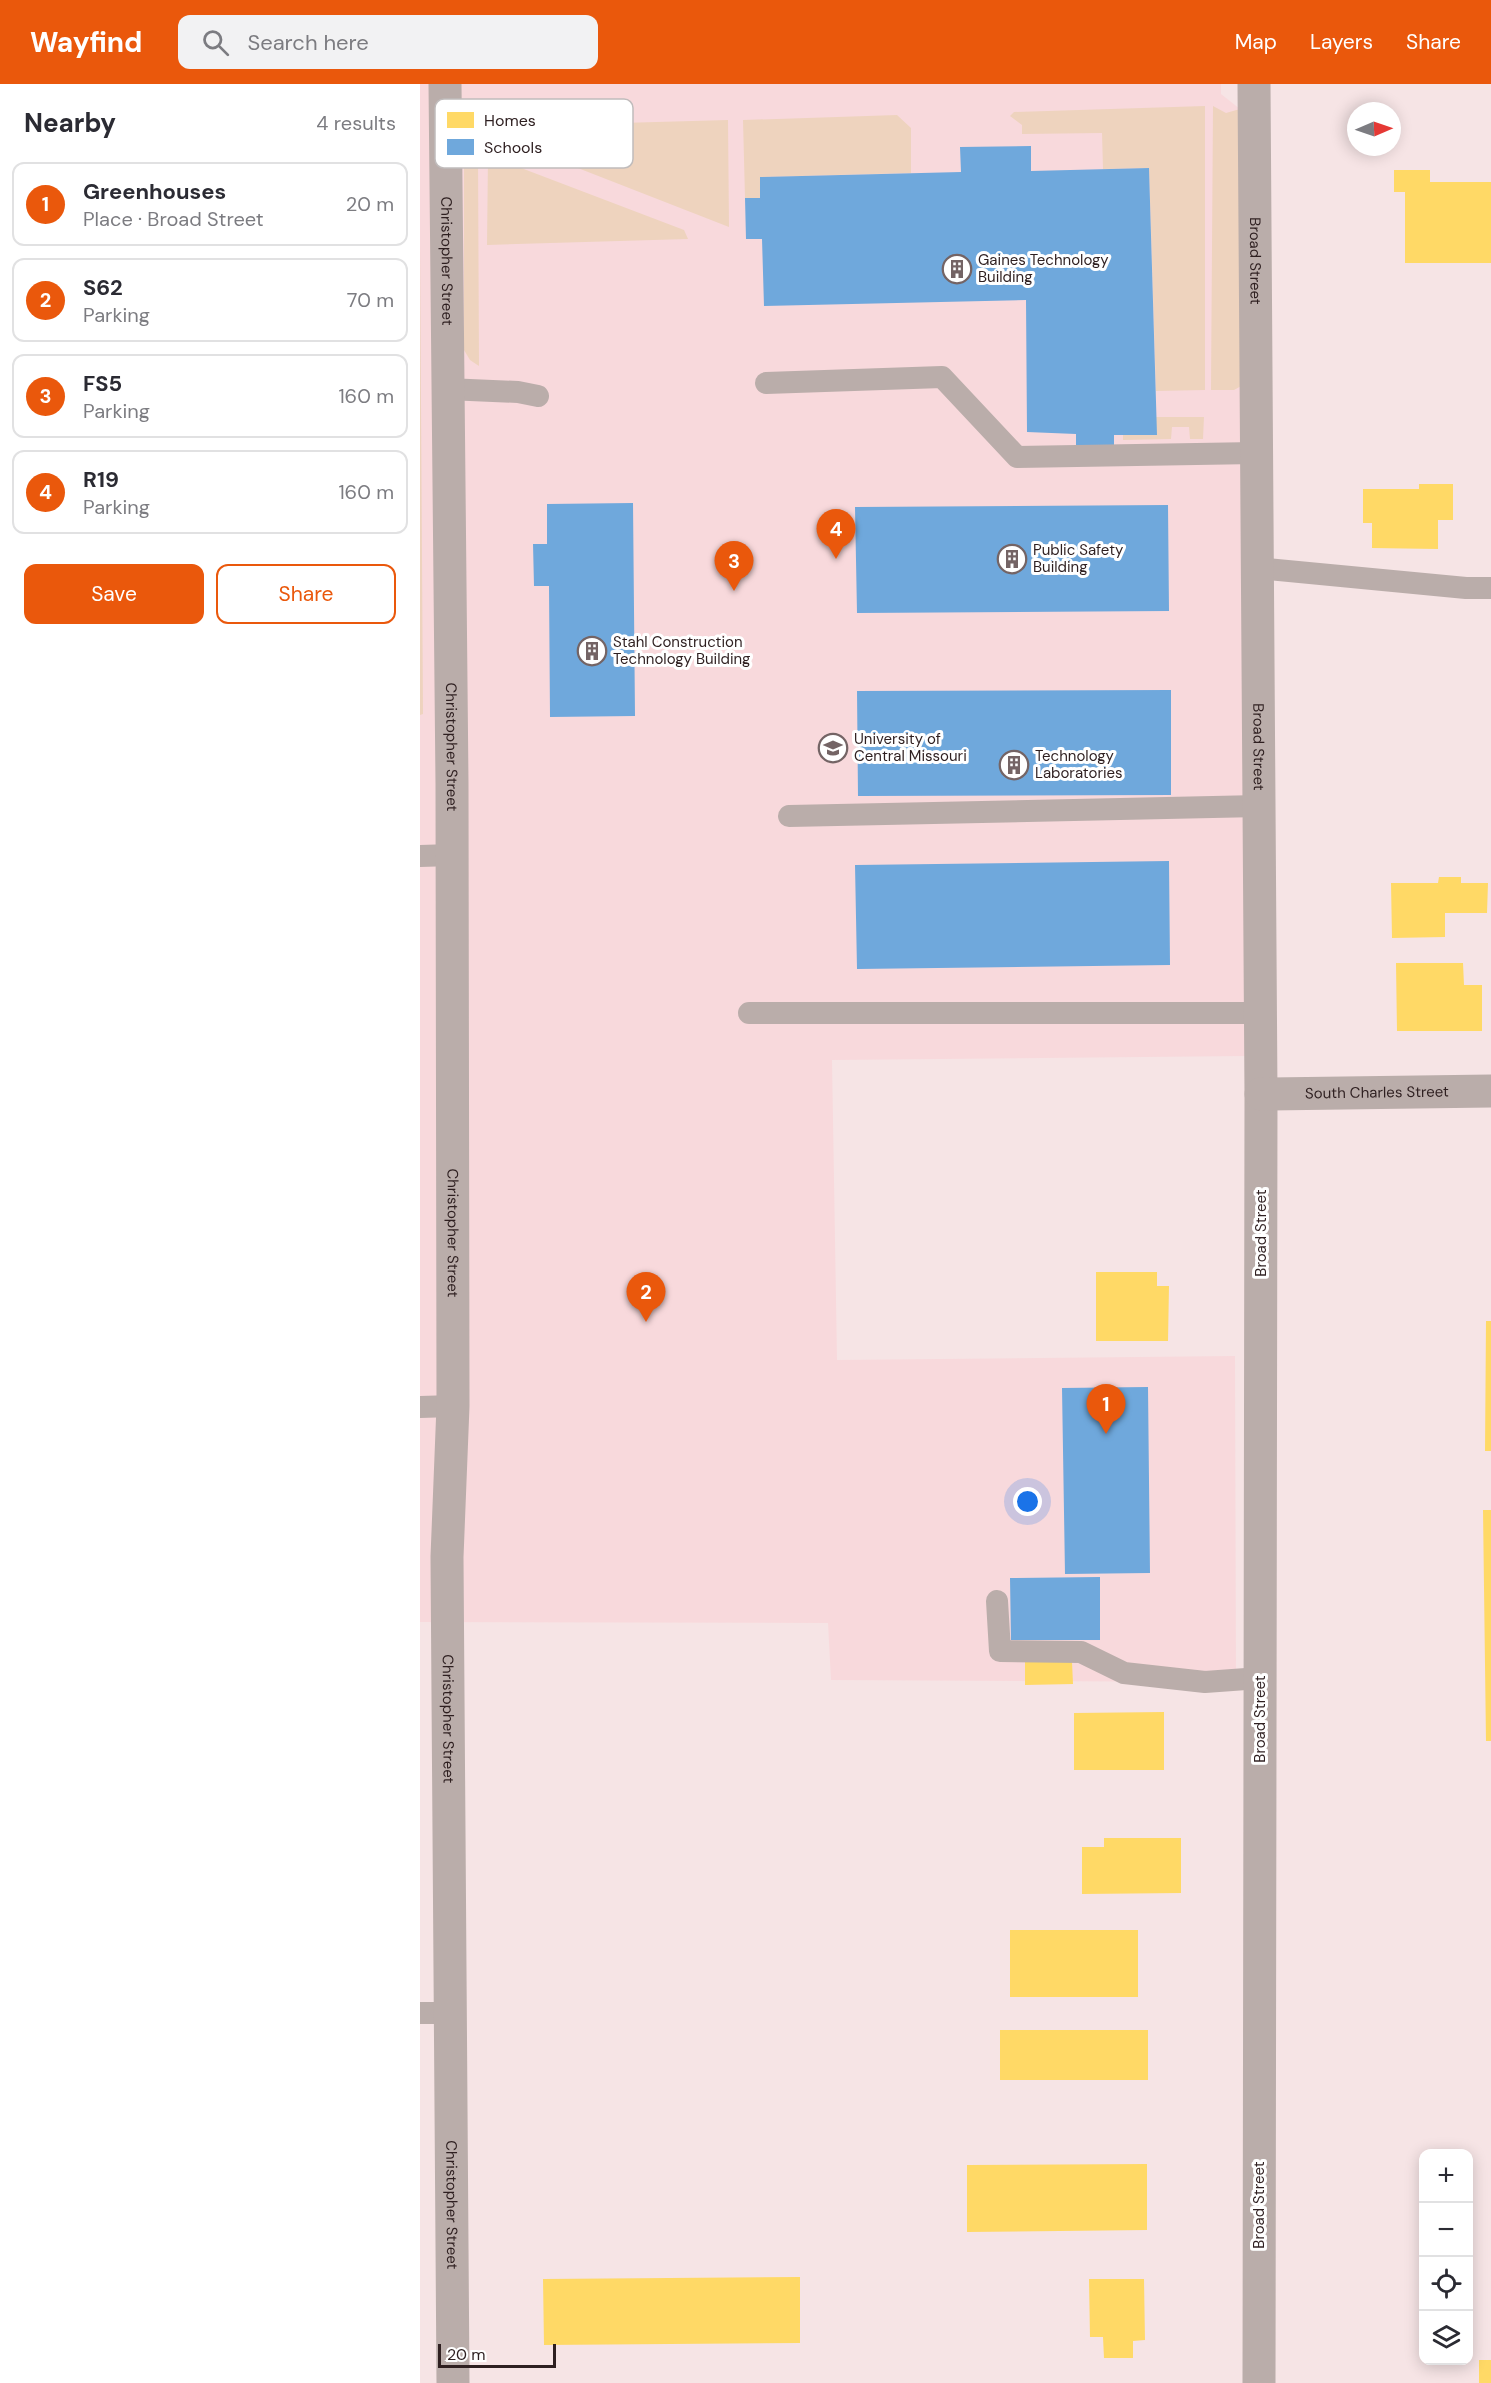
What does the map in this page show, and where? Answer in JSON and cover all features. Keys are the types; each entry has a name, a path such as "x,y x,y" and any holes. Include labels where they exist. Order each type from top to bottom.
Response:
{"street":[{"name":"Christopher Street","path":"445,84 445,99"},
{"name":"Broad Street","path":"1254,84 1261,1094 1259,2383"},
{"name":"Christopher Street","path":"446,168 452,855 453,1406 435,2013 453,2383"},
{"name":"South Charles Street","path":"1261,1094 1491,1091"}],"lane":[{"path":"766,383 942,377 1017,458 1256,453"},
{"path":"447,389 518,392 538,396"},
{"path":"1257,568 1466,588 1491,588"},
{"path":"789,816 1259,806"},
{"path":"420,856 452,855"},
{"path":"749,1013 1260,1013"},
{"path":"420,1407 453,1406"},
{"path":"998,1601 1000,1651 1081,1652 1124,1673 1205,1682 1260,1678"}],"shaded area":[{"name":"University of Central Missouri","path":"420,84 1221,84 1221,94 1240,109 1246,1056 832,1060 837,1360 1235,1356 1236,1682 831,1680 828,1623 420,1622"},
{"path":"1205,106 1205,390 1156,391 1149,168 1103,169 1102,133 1022,134 1022,125 1010,116 1014,112"},
{"path":"1213,106 1226,113 1240,109 1243,385 1234,390 1211,390"},
{"path":"897,115 911,128 911,173 760,177 760,198 745,198 743,120"},
{"path":"728,120 729,227 578,168 633,168 633,123"},
{"path":"464,168 478,168 479,366 470,360 464,350"},
{"path":"488,168 521,168 684,230 688,239 487,245"},
{"path":"420,244 423,714 420,715"},
{"path":"1156,417 1204,417 1203,439 1190,439 1189,427 1172,427 1171,439 1123,440 1123,435 1156,434"}],"building: Homes":[{"path":"1394,170 1430,170 1430,182 1491,182 1491,263 1405,263 1405,192 1394,192"},
{"path":"1419,484 1453,484 1453,520 1438,520 1438,549 1372,548 1372,523 1363,523 1363,489 1419,489"},
{"path":"1439,877 1461,877 1461,883 1488,883 1487,913 1445,913 1445,937 1392,938 1391,883 1438,883"},
{"path":"1396,963 1463,963 1464,985 1482,985 1482,1031 1397,1031"},
{"path":"1096,1272 1157,1272 1157,1286 1169,1286 1168,1341 1096,1341"},
{"path":"1486,1321 1491,1321 1491,1451 1485,1451"},
{"path":"1483,1510 1491,1510 1491,1741 1486,1741"},
{"path":"1025,1662 1072,1662 1073,1684 1025,1685"},
{"path":"1164,1712 1164,1770 1074,1770 1074,1713"},
{"path":"1104,1838 1181,1838 1181,1893 1082,1894 1082,1847 1104,1847"},
{"path":"1010,1930 1138,1930 1138,1997 1010,1997"},
{"path":"1000,2030 1148,2030 1148,2080 1000,2080"},
{"path":"1147,2164 1147,2230 967,2232 967,2165"},
{"path":"800,2277 800,2343 544,2345 543,2279"},
{"path":"1089,2279 1144,2279 1145,2340 1133,2341 1133,2358 1104,2358 1103,2337 1090,2337"},
{"path":"1479,2360 1491,2360 1491,2383 1479,2383"}],"building: Schools":[{"name":"Gaines Technology Building","path":"1031,146 1031,171 1149,168 1157,435 1114,435 1114,450 1076,451 1076,434 1027,432 1026,300 764,306 762,239 746,239 745,198 760,198 760,177 961,172 960,147"},
{"name":"Stahl Construction Technology Building","path":"633,503 635,716 550,717 549,586 534,586 533,544 547,544 547,504"},
{"name":"Public Safety Building","path":"1168,505 1169,611 857,613 855,507"},
{"name":"Technology Laboratories","path":"1171,690 1171,795 858,796 857,691"},
{"path":"1169,861 1170,965 857,969 855,865"},
{"path":"1148,1387 1150,1573 1065,1574 1062,1388"},
{"path":"1100,1577 1100,1640 1011,1640 1010,1578"}],"place":[{"name":"Gaines Technology Building","path":"957,269"},
{"name":"R19","path":"836,559"},
{"name":"Public Safety Building","path":"1012,559"},
{"name":"FS5","path":"734,591"},
{"name":"Stahl Construction Technology Building","path":"592,651"},
{"name":"University of Central Missouri","path":"833,748"},
{"name":"Technology Laboratories","path":"1014,765"},
{"name":"S62","path":"646,1322"},
{"name":"Greenhouses","path":"1106,1434"}]}
